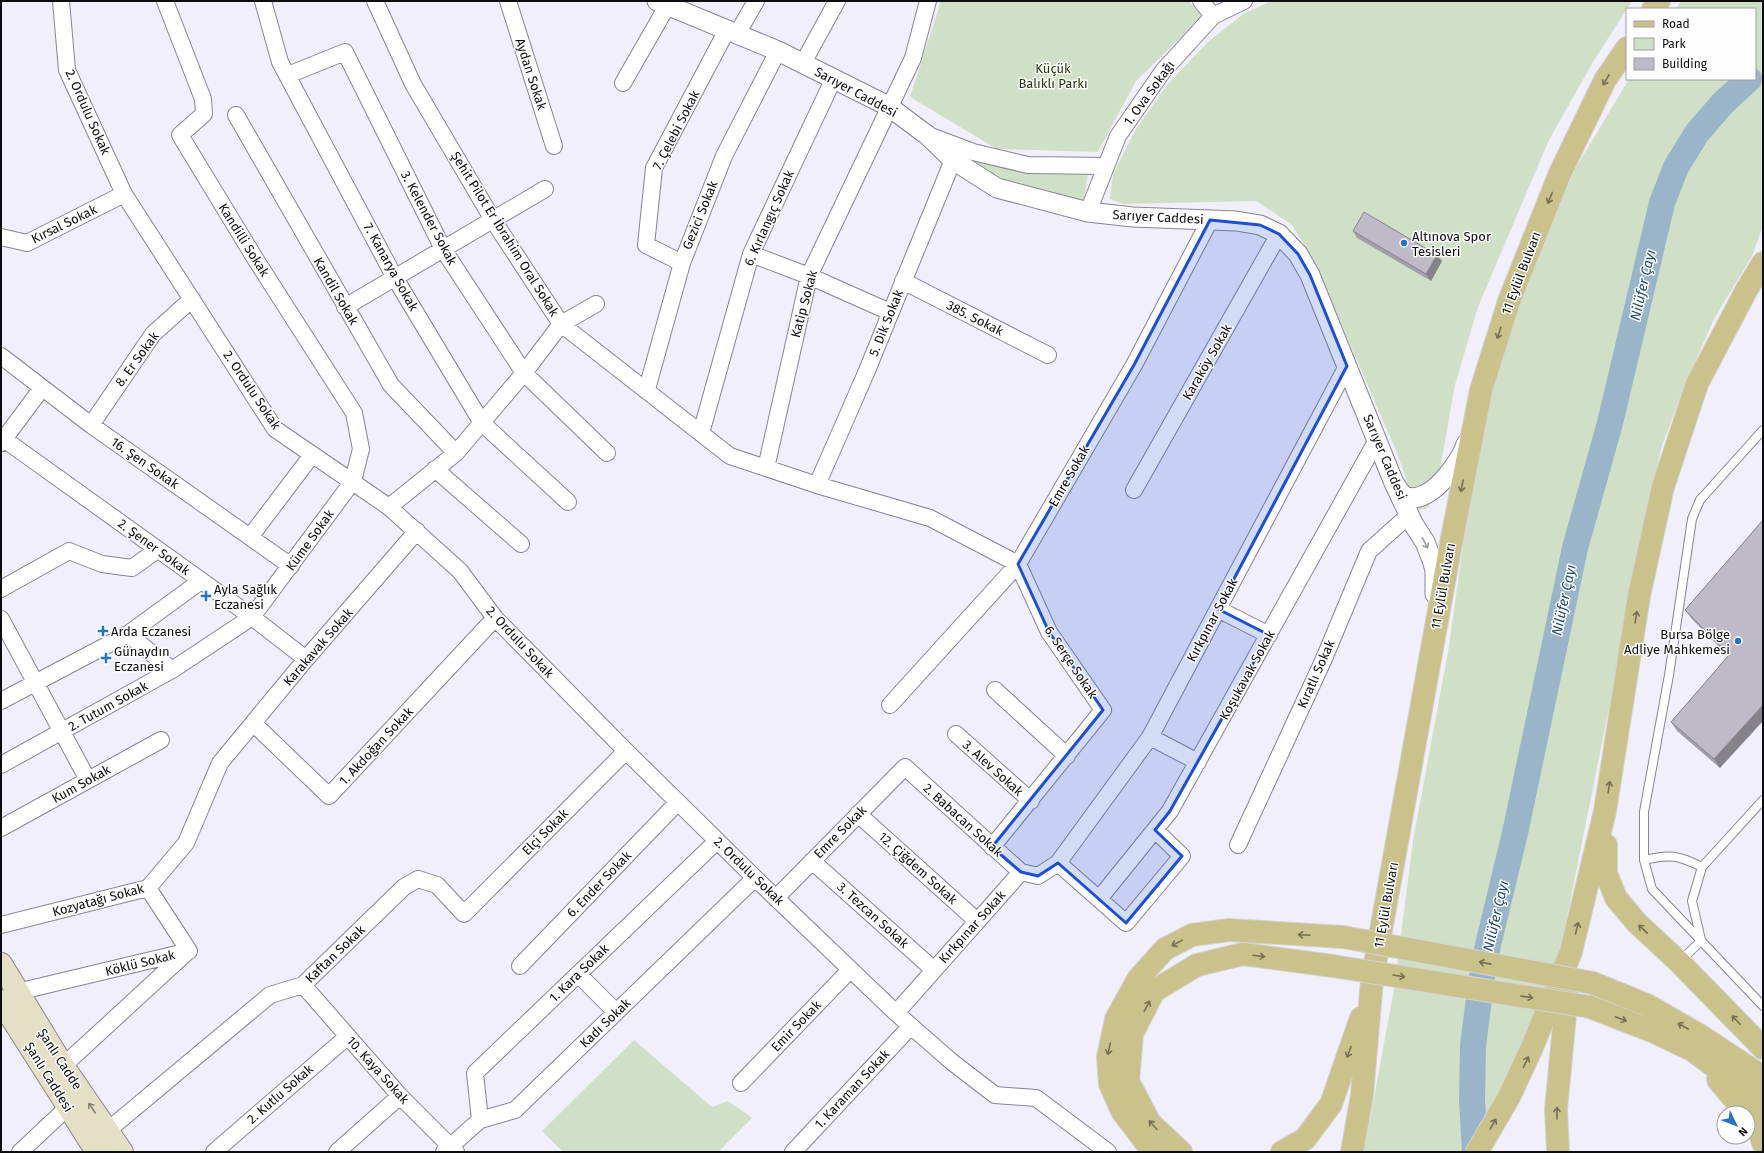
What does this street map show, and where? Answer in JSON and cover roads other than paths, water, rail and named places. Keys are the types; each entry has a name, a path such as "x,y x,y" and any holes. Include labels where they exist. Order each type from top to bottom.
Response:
{"main road":[{"name":"11 Eylül Bulvarı","path":"1352,1152 1362,1095 1372,989 1436,629 1480,394 1509,301 1560,173 1605,80 1626,49"},
{"path":"1558,1152 1556,1109 1571,952 1605,811 1639,596 1663,487 1697,384 1747,289 1763,263"},
{"path":"1605,811 1606,873 1616,898 1637,923 1679,962 1763,1048"},
{"path":"1153,1152 1122,1111 1110,1084 1108,1057 1116,1019 1138,979 1165,949 1192,935 1228,930 1343,937 1593,983 1647,1005 1701,1036 1763,1078"},
{"path":"1477,1152 1509,1097 1531,1050 1571,952"},
{"path":"1181,1152 1150,1123 1128,1081 1132,1034 1154,991 1197,965 1243,954 1333,966 1590,1006 1652,1031 1692,1050 1763,1103"},
{"name":"Şanlı Cadde","path":"1,964 6,1002 63,1066 122,1152"},
{"path":"1282,1152 1305,1139 1331,1104 1372,989"},
{"name":"Şanlı Caddesi","path":"6,1002 68,1107 97,1152"},
{"path":"1692,1050 1739,1105"},
{"path":"1756,1124 1763,1143"}],"street":[{"name":"2. Ordulu Sokak","path":"61,1 68,70 124,194 275,429 389,507 460,571 495,618 626,751 850,970 952,1062 995,1095 1036,1098 1108,1152"},
{"name":"Kandilli Sokak","path":"165,1 203,99 204,107 204,114 180,135 256,260 354,413 360,449 353,481"},
{"name":"7. Kanarya Sokak","path":"263,1 280,62 395,278 482,423 568,502"},
{"name":"Şehit Pilot Er İbrahim Oral Sokak","path":"375,1 413,84 493,220 561,324 647,389 730,456 817,485"},
{"name":"Aydan Sokak","path":"508,1 554,146"},
{"path":"732,32 756,1"},
{"path":"803,63 837,1"},
{"name":"Katip Sokak","path":"766,468 809,276 888,106 913,58 928,1"},
{"path":"1201,1 1213,16"},
{"name":"1. Ova Sokağı","path":"1088,212 1118,136 1163,71 1213,16 1244,1"},
{"path":"623,83 665,2"},
{"name":"Sarıyer Caddesi","path":"665,2 778,51 888,106 927,135 953,160 997,188 1088,212 1133,217 1236,221 1260,225 1279,234 1298,254 1310,275 1394,483 1409,515 1425,542 1435,570 1436,629"},
{"name":"7. Çelebi Sokak","path":"682,263 646,245 654,168 732,32"},
{"name":"Gezici Sokak","path":"647,389 682,263 724,156 778,51"},
{"name":"3. Kelender Sokak","path":"288,75 345,52 443,249 524,373 607,453"},
{"name":"6. Kırlangıç Sokak","path":"701,433 751,254 834,78"},
{"name":"Kandil Sokak","path":"236,115 391,385 456,452"},
{"path":"927,135 974,152 1028,164 1106,166"},
{"name":"5. Dik Sokak","path":"817,485 953,160"},
{"path":"345,307 545,189"},
{"name":"Kırsal Sokak","path":"1,237 27,243 124,194"},
{"name":"Emre Sokak","path":"890,705 1018,564 1134,365 1210,220"},
{"name":"Karaköy Sokak","path":"1134,490 1279,234"},
{"path":"751,254 809,276 890,312"},
{"name":"385. Sokak","path":"903,281 1048,355"},
{"name":"8. Er Sokak","path":"91,425 153,334 192,299"},
{"path":"389,507 456,452 524,373 561,324 596,304"},
{"name":"16. Şen Sokak","path":"1,356 91,425 291,566"},
{"name":"Kırkpınar Sokak","path":"896,1013 1021,872 1038,876 1058,863 1150,737 1347,366"},
{"path":"2,440 42,388"},
{"path":"1394,483 1404,496 1410,498 1424,494 1441,483 1455,467 1464,452 1480,394"},
{"name":"2. Şener Sokak","path":"2,440 252,617 306,659"},
{"name":"Koşukavak Sokak","path":"1099,899 1170,811 1377,440"},
{"path":"250,537 312,455"},
{"path":"435,469 521,544"},
{"name":"Küme Sokak","path":"252,617 353,481"},
{"path":"817,485 930,518 1018,564"},
{"name":"Kıratlı Sokak","path":"1238,845 1323,661 1369,551 1409,515"},
{"name":"Karakavak Sokak","path":"220,763 306,659 417,531"},
{"path":"1,589 69,551 102,564 132,568 157,550"},
{"name":"6. Serçe Sokak","path":"992,847 1031,801 1103,710 1049,632 1018,564"},
{"path":"1,701 36,684 128,634 201,581"},
{"path":"1218,609 1269,635"},
{"name":"2. Tutum Sokak","path":"1,765 172,670 252,617"},
{"name":"1. Akdoğan Sokak","path":"253,723 329,796 495,618"},
{"path":"1,619 88,780"},
{"path":"128,634 172,670"},
{"path":"995,690 1067,756"},
{"name":"3. Alev Sokak","path":"956,734 1031,801"},
{"path":"1150,737 1198,762"},
{"name":"Kum Sokak","path":"1,828 161,740"},
{"name":"Elçi Sokak","path":"464,914 626,751"},
{"name":"Kozyatağı Sokak","path":"1,925 148,888 186,843 220,763"},
{"name":"Emre Sokak","path":"776,898 905,767"},
{"name":"2. Babacan Sokak","path":"905,767 1021,872"},
{"name":"6. Ender Sokak","path":"520,966 678,802"},
{"name":"12. Çiğdem Sokak","path":"858,814 978,922"},
{"path":"1058,863 1126,923 1182,856 1155,830"},
{"name":"1. Kara Sokak","path":"480,1120 475,1072 717,841"},
{"name":"3. Tezcan Sokak","path":"812,861 934,970"},
{"name":"Kadı Sokak","path":"450,1150 480,1120 515,1110 755,878"},
{"name":"Kaftan Sokak","path":"107,1131 270,995 303,985 404,886 418,879 437,885 464,914"},
{"name":"Köklü Sokak","path":"6,1002 189,951 148,888"},
{"path":"63,1066 189,951"},
{"name":"Emir Sokak","path":"741,1083 850,970"},
{"path":"578,974 616,1012"},
{"name":"10. Kaya Sokak","path":"303,985 347,1037 450,1150"},
{"name":"1. Karaman Sokak","path":"793,1152 911,1026"},
{"name":"2. Kutlu Sokak","path":"214,1152 347,1037"},
{"path":"337,1152 400,1096"},
{"path":"20,1152 68,1107"}],"lane":[{"path":"1763,430 1700,500 1692,520 1670,675 1644,812 1644,860 1652,889 1763,1006"},
{"path":"1701,941 1692,901 1702,866 1763,800"},
{"path":"1644,860 1663,856 1682,857 1702,866"},
{"path":"1679,962 1701,941"}],"waterway":[{"name":"Nilüfer Çayı","path":"1475,1152 1472,1100 1473,1046 1481,982 1488,945 1515,833 1575,548 1610,423 1662,203 1676,167 1697,133 1723,103 1748,80"}],"place":[{"name":"Altınova Spor Tesisleri","path":"1404,243"},
{"name":"Ayla Sağlık Eczanesi","path":"206,596"},
{"name":"Arda Eczanesi","path":"103,631"},
{"name":"Bursa Bölge Adliye Mahkemesi","path":"1738,641"},
{"name":"Günaydın Eczanesi","path":"106,658"}],"park label":[{"name":"Küçük Balıklı Parkı","path":"1053,76"}]}
